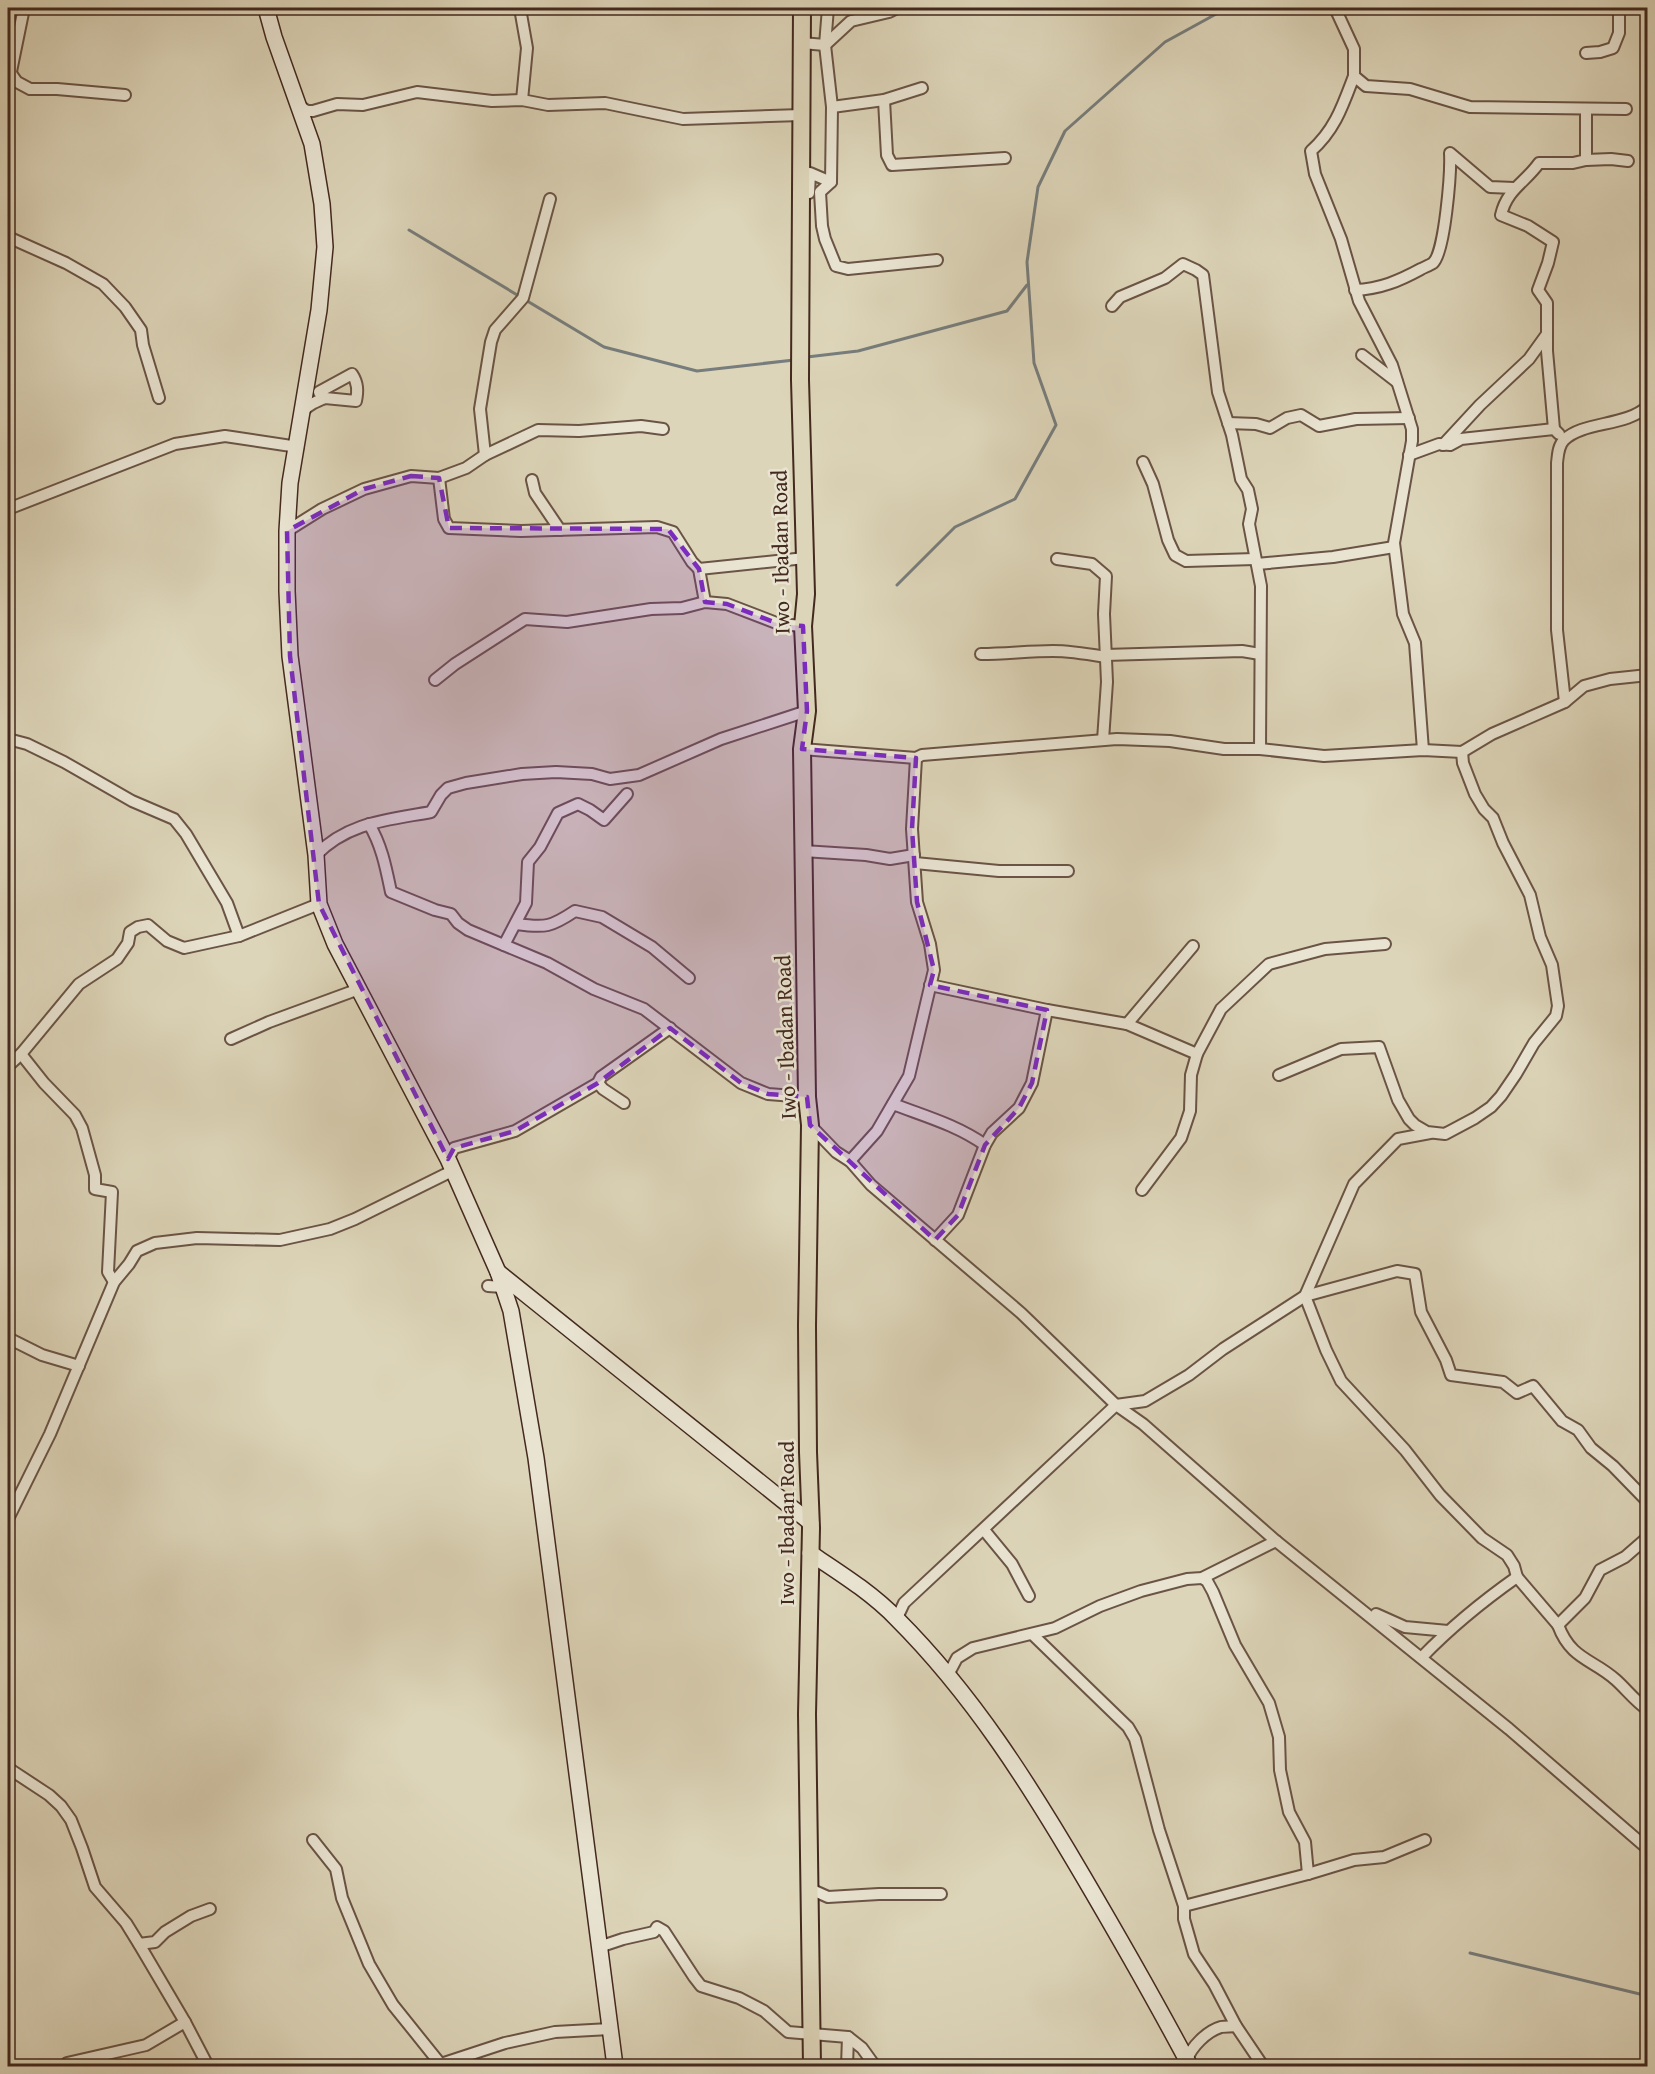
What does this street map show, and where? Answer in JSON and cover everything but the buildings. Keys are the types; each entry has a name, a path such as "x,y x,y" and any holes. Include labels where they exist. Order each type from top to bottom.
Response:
{"main road":[{"name":"Iwo - Ibadan Road","path":"802,8 800,380 806,594 803,626 807,711 802,750 803,850 807,1097 810,1125 807,1348 811,1523 807,1714 812,2067"}],"street":[{"path":"8,86 24,8"},
{"path":"266,8 312,144 322,204 325,247 319,310 298,447 290,483 286,531 290,656 316,855 319,904 335,944 450,1165 498,1272 811,1523"},
{"path":"522,8 527,48 522,100"},
{"path":"828,8 825,45 832,107 831,182 820,192 822,226 836,266 848,269 937,260"},
{"path":"802,43 825,45 851,21 897,8"},
{"path":"1335,8 1354,49 1354,76 1335,123 1324,140 1311,151 1315,174 1341,239 1359,301 1392,365 1409,418 1412,441 1394,547 1403,614 1415,643 1423,750"},
{"path":"1586,53 1613,48 1619,33 1619,8"},
{"path":"10,72 17,82 30,89 57,88 125,95"},
{"path":"1354,76 1366,86 1410,89 1470,107 1626,109"},
{"path":"832,107 884,100 922,88"},
{"path":"297,104 307,111 313,111 337,105 363,105 417,92 492,101 522,100 548,105 605,103 683,119 801,115"},
{"path":"884,100 887,155 892,165 1005,158"},
{"path":"1586,109 1586,160"},
{"path":"1355,290 1376,289 1401,280 1434,262 1440,249 1449,186 1450,153 1491,187 1514,188"},
{"path":"1565,439 1554,429 1550,398 1547,303 1538,290 1553,242 1528,226 1501,215 1504,203 1514,188 1539,164 1611,159 1628,161"},
{"path":"800,340 810,173 831,182"},
{"path":"486,455 480,409 491,342 495,330 523,298 550,199"},
{"path":"8,237 66,263 104,285 125,307 141,330 143,345 159,398"},
{"path":"1112,306 1120,297 1165,278 1183,264 1200,272 1204,280 1218,392 1241,479 1248,490 1252,509 1249,524 1262,586 1260,749"},
{"path":"1443,445 1480,405 1529,358 1548,333"},
{"path":"1362,354 1397,382"},
{"path":"303,411 312,403 323,399"},
{"path":"1564,702 1557,630 1557,463 1560,447 1565,439 1576,433 1639,415 1647,406"},
{"path":"1228,423 1256,424 1270,428 1287,418 1301,415 1318,426 1356,418 1409,418"},
{"path":"286,531 322,509 364,489 411,476 439,478 466,468 486,455 538,430 579,431 640,426 663,429"},
{"path":"1409,455 1439,444 1450,445 1469,437 1510,435 1554,429"},
{"path":"12,508 58,488 175,444 225,436 298,447"},
{"path":"1143,462 1153,483 1168,540 1175,555 1186,561 1256,561 1333,556 1394,547"},
{"path":"439,478 444,519 449,528 520,531 657,527 668,529 673,532 699,569 705,602"},
{"path":"532,480 535,493 560,530"},
{"path":"699,569 805,558"},
{"path":"1057,559 1092,564 1106,576 1104,614 1107,682 1103,740"},
{"path":"435,680 455,664 525,619 567,622 651,609 682,608 705,602 727,604 779,624 803,626"},
{"path":"981,654 1077,651 1105,656 1242,651 1260,654"},
{"path":"802,750 916,758 922,755 973,750 1103,740 1170,741 1224,749 1260,749 1324,756 1423,750 1462,752 1492,734 1564,702 1584,686 1610,679 1647,675"},
{"path":"316,855 328,843 350,830 393,817 431,812 448,788 522,774 556,772 592,774 610,779 639,775 721,738 807,711"},
{"path":"8,739 27,744 64,762 132,801 174,819 186,834 227,903 239,936"},
{"path":"1279,1075 1341,1049 1380,1047 1398,1100 1409,1119 1427,1132 1445,1134 1491,1107 1516,1074 1534,1043 1556,1016 1558,1006 1552,965 1540,937 1530,895 1503,843 1493,818 1475,794 1463,763 1462,752"},
{"path":"850,1161 877,1131 909,1076 934,970 930,944 917,902 912,829 916,758"},
{"path":"504,945 526,903 528,862 540,847 558,813 578,804 604,820 627,794"},
{"path":"369,824 376,835 385,861 391,892 451,914 468,930 547,963 594,989 644,1009 741,1083 768,1094 807,1097"},
{"path":"803,850 890,859 915,859 999,871 1068,871"},
{"path":"8,1066 21,1054 79,984 117,959 128,943 130,932 138,927 148,925 167,941 184,948 239,936 319,904"},
{"path":"516,924 540,927 557,923 575,911 603,917 652,947 689,978"},
{"path":"1142,1190 1180,1138 1190,1111 1191,1075 1197,1054 1221,1009 1269,964 1325,949 1385,944"},
{"path":"1127,1024 1193,946"},
{"path":"930,985 1047,1010 1127,1024 1197,1054"},
{"path":"231,1039 269,1022 359,989"},
{"path":"935,1240 958,1215 985,1145 992,1133 1019,1108 1032,1083 1047,1010"},
{"path":"8,1519 50,1434 114,1282 137,1251 155,1243 197,1238 280,1240 330,1229 355,1220 450,1165 454,1148 515,1131 598,1083 601,1077 670,1028"},
{"path":"21,1054 44,1083 75,1115 82,1128 95,1175 95,1189 112,1192 108,1272 114,1282"},
{"path":"598,1083 624,1103"},
{"path":"893,1104 946,1124 985,1145"},
{"path":"810,1125 836,1152 850,1161 871,1185 1021,1313 1116,1405 1143,1424 1276,1541 1509,1729 1647,1849"},
{"path":"1433,1133 1398,1139 1354,1184 1305,1296 1341,1381 1405,1450 1440,1495 1482,1539 1507,1555 1514,1566 1517,1577 1558,1625 1563,1638 1577,1654 1616,1679 1647,1710"},
{"path":"897,1618 904,1603 1116,1405 1145,1401 1189,1375 1223,1349 1305,1296 1397,1271 1415,1274 1421,1312 1446,1360 1451,1375 1503,1382 1517,1393 1533,1386 1562,1421 1578,1430 1591,1448 1613,1466 1647,1502"},
{"path":"498,1272 495,1287 511,1311 536,1458 615,2067"},
{"path":"8,1338 42,1355 79,1366"},
{"path":"984,1530 1012,1564 1029,1596"},
{"path":"1558,1625 1585,1598 1600,1570 1625,1557 1647,1538"},
{"path":"948,1675 957,1658 973,1648 1055,1628 1100,1606 1141,1591 1186,1579 1202,1578 1276,1541"},
{"path":"810,1553 877,1600 897,1618 948,1675 1007,1752 1038,1799 1189,2063"},
{"path":"1422,1657 1478,1605 1517,1577"},
{"path":"1202,1578 1207,1581 1213,1592 1235,1645 1269,1703 1279,1737 1280,1770 1289,1812 1305,1842 1308,1874"},
{"path":"1361,1608 1405,1628 1448,1631"},
{"path":"1032,1634 1128,1727 1135,1739 1159,1830 1184,1906 1188,1935 1194,1954 1263,2067"},
{"path":"8,1768 31,1781 61,1806 78,1839 94,1887 126,1923 185,2022 208,2067"},
{"path":"313,1839 336,1869 342,1898 369,1964 393,2005 441,2065 505,2043 555,2032 610,2029"},
{"path":"1184,1906 1354,1860 1384,1857 1425,1840"},
{"path":"808,1888 828,1897 941,1894"},
{"path":"139,1944 155,1942 165,1932 191,1916 210,1909"},
{"path":"599,1947 623,1938 654,1932 657,1927 664,1931 701,1986 739,1998 764,2011 788,2031 848,2037 862,2048 875,2067"},
{"path":"67,2063 146,2045 185,2022"},
{"path":"1189,2063 1190,2053 1203,2037 1222,2027 1236,2026"},
{"path":"847,2067 848,2037"}],"highlighted area":[{"path":"411,476 439,478 449,528 668,529 699,569 705,602 727,604 779,624 803,626 807,711 802,749 916,758 912,829 917,902 934,970 930,985 1047,1010 1032,1083 1019,1108 985,1145 958,1215 935,1240 810,1125 807,1097 768,1094 741,1083 670,1028 598,1083 515,1131 454,1148 448,1159 319,904 290,656 287,531 364,489"}],"waterway":[{"path":"897,585 955,527 1015,499 1056,425 1034,363 1027,262 1038,187 1065,131 1165,42 1227,8"},
{"path":"409,230 604,347 697,371 794,360"},
{"path":"807,357 858,351 1007,311 1027,285"},
{"path":"8,519 12,547 8,575"},
{"path":"1470,1953 1648,1996"}]}
